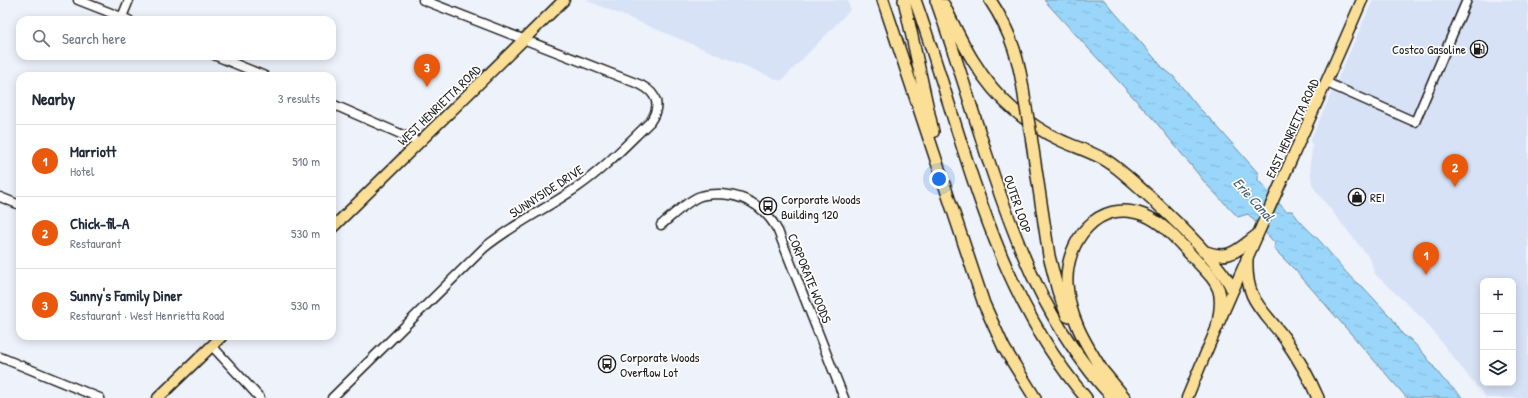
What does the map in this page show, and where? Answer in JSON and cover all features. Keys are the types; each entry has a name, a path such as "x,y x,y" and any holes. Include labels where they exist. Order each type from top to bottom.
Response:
{"highway":[{"path":"883,0 976,282 989,316 1010,359 1035,398"},
{"path":"904,0 951,204"},
{"path":"915,0 983,208 1009,276 1043,340 1086,398"},
{"name":"OUTER LOOP","path":"936,0 1005,210 1026,265 1042,297 1066,338 1087,367 1113,398"},
{"path":"942,0 958,34 976,65 990,86 1008,105 1042,130 1062,141 1093,154 1120,170 1146,193 1203,251 1228,279 1232,290"},
{"path":"990,0 1002,20 1014,46 1020,67 1049,256 1058,291 1078,339 1125,398"},
{"path":"1102,370 1076,325 1069,300 1067,284 1070,260 1077,240 1088,226 1098,218 1109,214 1127,211 1144,215 1160,224 1179,241 1218,286 1221,302 1217,327"},
{"path":"1203,251 1214,255 1226,255 1238,250 1256,236"},
{"path":"1247,258 1247,278 1251,294 1255,302 1298,358 1318,398"}],"main road":[{"name":"WEST HENRIETTA ROAD","path":"336,224 564,0"},
{"name":"EAST HENRIETTA ROAD","path":"1187,398 1232,290 1327,84 1362,0"},
{"path":"158,398 215,340"}],"street":[{"path":"78,0 118,16"},
{"path":"126,16 129,0"},
{"name":"SUNNYSIDE DRIVE","path":"332,398 484,248 511,228 556,201 588,179 650,122 655,113 655,98 645,87 423,0"},
{"path":"1327,84 1414,122 1468,0"},
{"path":"226,60 255,72"},
{"path":"336,106 419,142"},
{"name":"CORPORATE WOODS","path":"662,225 689,202 705,195 734,195 752,202 761,208 773,222 778,231 844,398"},
{"path":"0,197 16,203"},
{"path":"215,340 260,398"},
{"path":"0,357 100,398"}],"shaded area":[{"path":"586,0 848,0 850,10 781,81"},
{"path":"1373,0 1528,0 1528,398 1487,398 1424,320 1374,273 1371,260 1316,191 1312,183 1310,163 1313,146 1310,141"}],"water":[{"name":"Erie Canal","path":"1044,0 1104,0 1258,173 1258,180 1286,211 1292,211 1322,243 1347,273 1363,287 1392,318 1403,335 1410,339 1425,355 1442,378 1463,398 1407,398 1296,271 1274,249 1275,243 1248,214 1238,217 1207,185 1155,121"}],"place":[{"name":"Costco Gasoline","path":"1479,49"},
{"name":"Sunny's Family Diner","path":"427,87"},
{"name":"Chick-fil-A","path":"1455,187"},
{"name":"REI","path":"1357,197"},
{"name":"Corporate Woods Building 120","path":"768,206"},
{"name":"Marriott","path":"1426,275"},
{"name":"Corporate Woods Overflow Lot","path":"607,364"}]}
